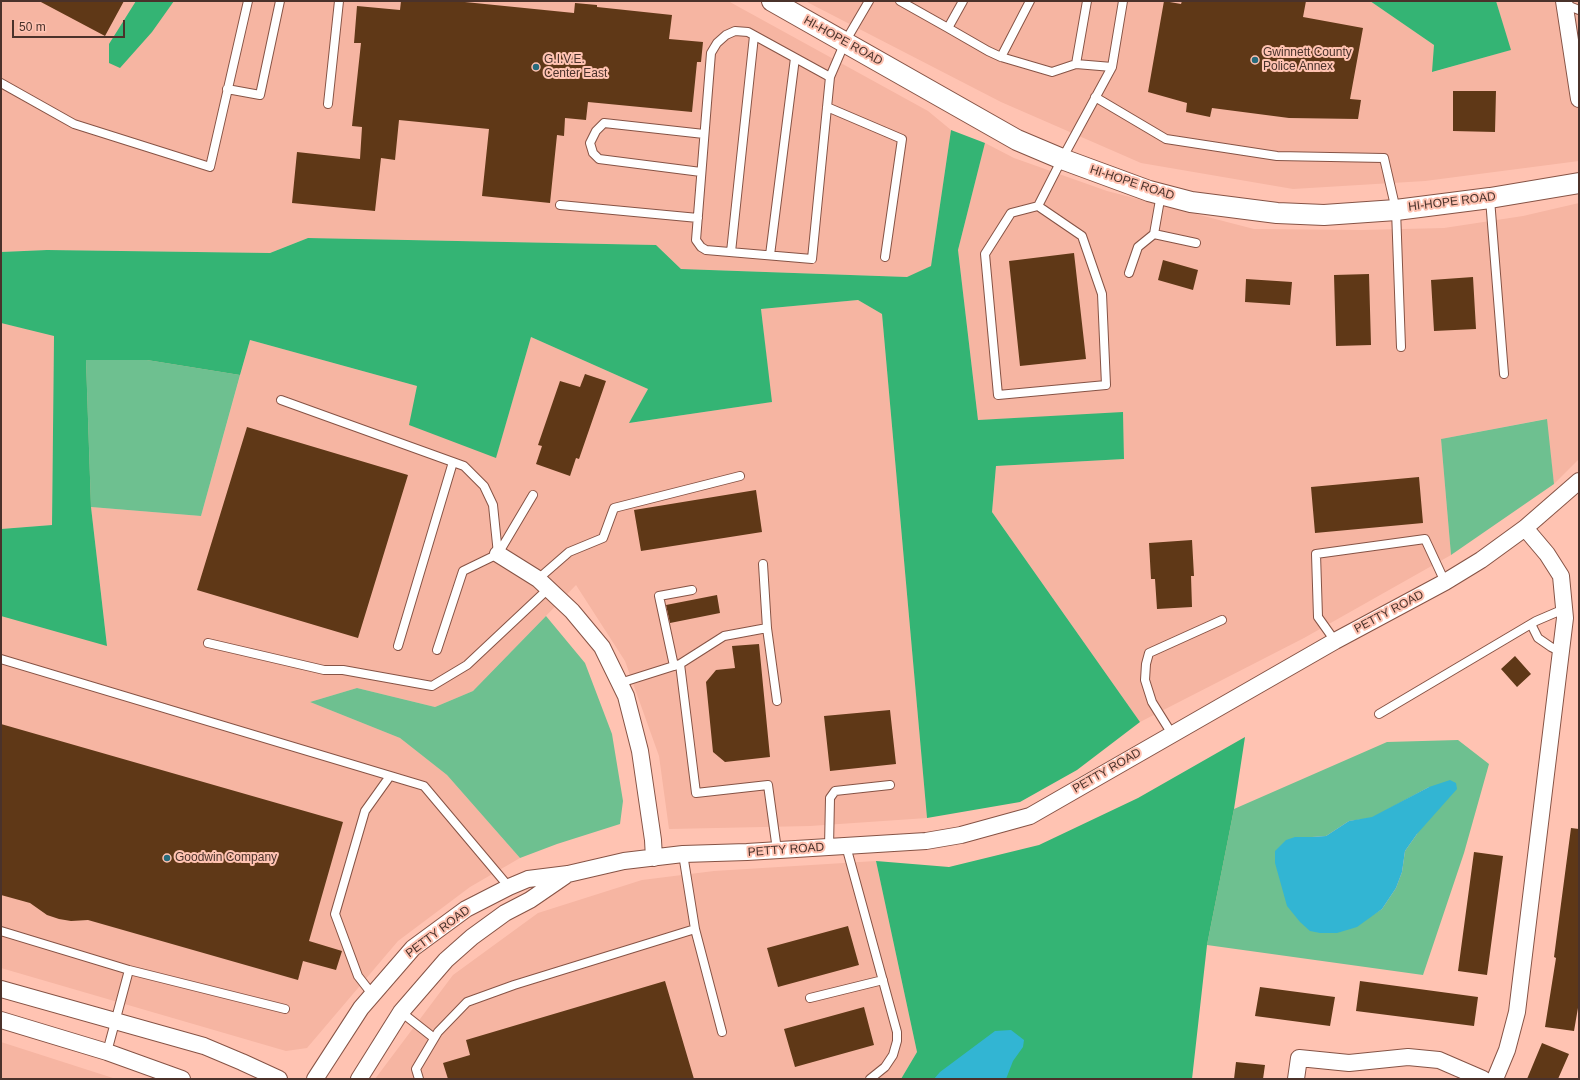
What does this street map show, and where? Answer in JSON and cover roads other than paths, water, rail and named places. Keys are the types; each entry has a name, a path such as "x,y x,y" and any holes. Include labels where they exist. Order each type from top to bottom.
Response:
{"street":[{"name":"HI-HOPE ROAD","path":"772,1 1017,140 1062,159 1149,191 1191,202 1277,213 1324,215 1396,210 1490,198 1579,183"},
{"path":"1569,5 1579,99"},
{"name":"PETTY ROAD","path":"315,1079 360,1008 413,948 466,909 509,887 528,880 568,874 624,861 683,854 926,841 960,835 1030,816 1335,641 1445,582 1481,560 1525,528 1579,481"},
{"path":"1495,1079 1507,1050 1517,1012 1565,618 1561,576 1548,554 1525,528"},
{"path":"498,554 543,584 572,611 602,647 626,696 640,750 653,840 654,858"},
{"name":"PETTY ROAD","path":"359,1079 401,1012 446,960 472,937 505,913 530,900 568,874"},
{"path":"1,989 210,1049 279,1079"},
{"path":"1,1020 107,1052 182,1079"},
{"path":"1296,1079 1299,1058 1349,1063 1408,1057 1439,1060 1484,1079"}],"lane":[{"path":"1,83 74,124 210,167 248,1"},
{"path":"228,89 260,95 280,1"},
{"path":"328,104 339,1"},
{"path":"830,77 748,32 735,31 726,35 717,43 711,53 701,172 696,240 701,247 706,250 812,259 830,77 845,42 869,1"},
{"path":"900,1 1001,57 1052,72 1076,64 1112,67"},
{"path":"948,28 963,1"},
{"path":"1001,57 1030,1"},
{"path":"1076,64 1088,1"},
{"path":"1038,206 1082,236 1102,294 1106,385 998,395 985,254 1011,213 1038,206 1112,67 1123,1"},
{"path":"731,252 754,36"},
{"path":"770,255 795,58"},
{"path":"1095,97 1166,139 1277,156 1384,158 1396,210 1401,347"},
{"path":"828,107 902,139 885,257"},
{"path":"701,172 599,159 593,153 590,142 596,131 604,123 704,134"},
{"path":"1129,273 1138,247 1154,234 1161,194"},
{"path":"1490,198 1504,374"},
{"path":"560,205 698,218"},
{"path":"1154,234 1196,243"},
{"path":"280,400 464,466 484,486 493,505 498,554"},
{"path":"398,646 453,462"},
{"path":"208,643 324,670 343,670 432,686 467,665 543,584 568,552 603,538 614,508 740,476"},
{"path":"437,650 463,571 498,554 533,495"},
{"path":"1335,641 1318,616 1316,554 1425,539 1445,582"},
{"path":"762,564 767,628 777,701"},
{"path":"692,590 659,596 677,665 696,793 768,785 777,850"},
{"path":"1379,714 1531,624 1564,609"},
{"path":"1172,734 1152,702 1145,680 1146,664 1150,653 1222,620"},
{"path":"1531,624 1538,638 1561,652"},
{"path":"620,683 677,665 724,636 767,628"},
{"path":"1,659 424,786 509,887"},
{"path":"372,994 358,976 335,914 365,811 390,776"},
{"path":"829,847 830,798 835,791 890,785"},
{"path":"846,846 897,1032 897,1041 893,1055 885,1067 870,1079"},
{"path":"683,854 694,929 722,1032"},
{"path":"419,1079 416,1069 434,1038 467,1002 514,985 694,929"},
{"path":"1,931 129,970 285,1009"},
{"path":"107,1052 129,970"},
{"path":"810,998 883,980"},
{"path":"401,1012 434,1038"}],"water":[{"path":"1450,780 1456,783 1457,789 1417,834 1405,851 1402,872 1396,888 1382,909 1357,927 1337,933 1320,933 1310,931 1300,922 1287,906 1275,863 1275,851 1286,840 1295,837 1326,836 1349,821 1372,817 1429,787"},
{"path":"1011,1030 1024,1040 1023,1047 1013,1061 1006,1079 934,1079 940,1072 995,1031"}],"place":[{"name":"Gwinnett County Police Annex","path":"1255,60"},
{"name":"G.I.V.E. Center East","path":"536,67"},
{"name":"Goodwin Company","path":"167,858"}]}
